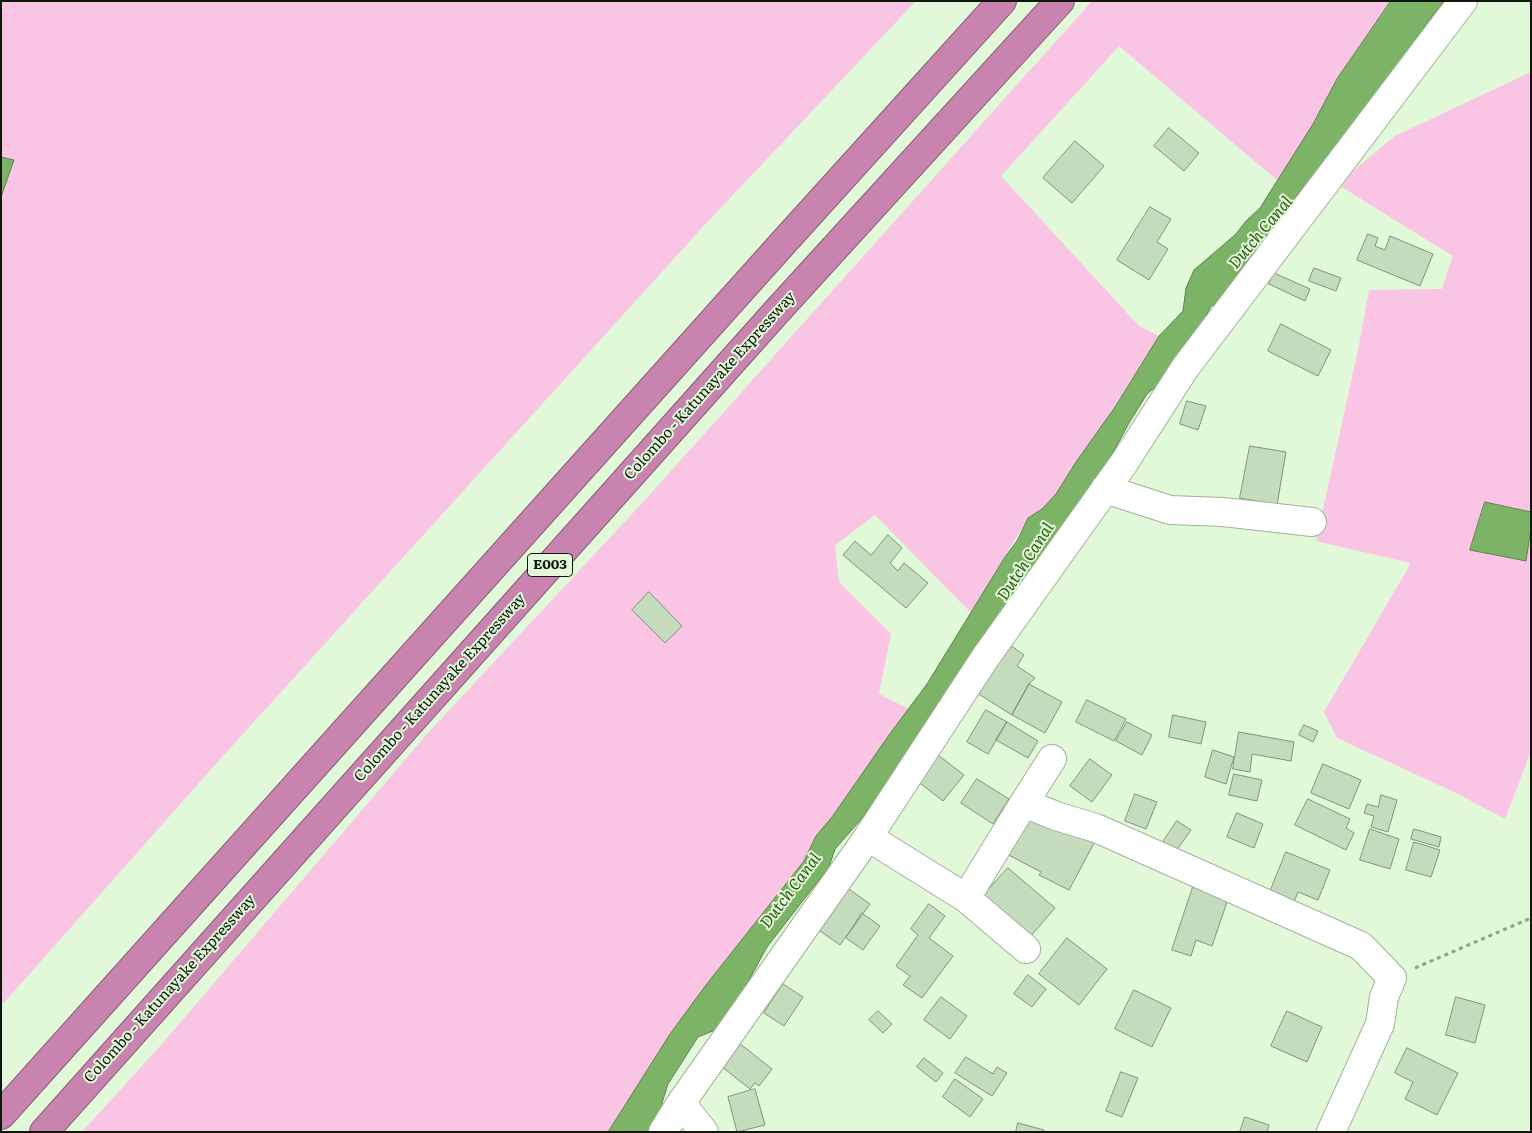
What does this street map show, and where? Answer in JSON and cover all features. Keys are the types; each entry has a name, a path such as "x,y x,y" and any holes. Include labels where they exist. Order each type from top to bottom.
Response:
{"highway":[{"name":"E003","path":"1,1114 1002,1"},
{"name":"Colombo - Katunayake Expressway","path":"44,1132 779,309 1060,1"}],"street":[{"path":"663,1132 681,1103 868,837 985,658 1124,463 1185,368 1440,34 1463,1"},
{"path":"1106,489 1170,510 1223,512 1312,522"},
{"path":"966,898 1052,759"},
{"path":"1024,802 1056,816 1105,832 1353,942 1361,946 1392,978 1384,997 1380,1024 1331,1132"},
{"path":"868,837 966,898 1026,949"},
{"path":"681,1103 704,1132"}],"path":[{"path":"1392,978 1531,918"}],"shaded area":[{"path":"1,1 916,1 699,231 223,756 1,1006"},
{"path":"1092,1 1391,1 1337,79 1313,124 1278,181 1119,46 1001,176 1139,326 1159,336 1056,494 1042,509 1028,518 971,613 875,515 835,545 839,582 891,634 879,694 909,709 832,817 816,836 804,861 706,985 608,1132 82,1132 162,1044 427,734 645,500"},
{"path":"1531,72 1531,751 1505,819 1456,793 1337,738 1324,712 1411,563 1316,541 1358,350 1369,290 1442,289 1453,256 1337,184 1395,136"}],"water":[{"name":"Dutch Canal","path":"1391,1 1444,1 1426,24 1405,59 1239,272 1237,286 1231,300 1211,306 1197,334 1163,381 1147,394 1092,491 908,751 884,790 835,849 829,867 767,947 732,1011 715,1030 698,1037 668,1084 662,1103 671,1126 665,1132 608,1132 670,1034 706,985 804,861 816,836 832,817 927,684 1005,557 1017,541 1028,518 1042,509 1056,494 1115,407 1159,336 1183,311 1186,288 1194,270 1236,234 1260,208 1313,124 1337,79"},
{"path":"1,157 14,160 1,197"},
{"path":"1485,502 1531,512 1531,528 1526,561 1470,550"}],"building":[{"path":"1169,128 1199,153 1184,171 1154,146"},
{"path":"1075,141 1104,166 1072,203 1043,178"},
{"path":"1150,207 1171,219 1157,242 1168,249 1149,280 1117,260"},
{"path":"1368,234 1378,238 1375,246 1385,250 1390,236 1433,254 1420,286 1357,260"},
{"path":"1314,268 1341,278 1336,291 1309,281"},
{"path":"1274,273 1310,289 1305,301 1269,284"},
{"path":"1281,324 1331,350 1318,376 1268,351"},
{"path":"1187,401 1206,406 1198,430 1180,424"},
{"path":"1250,446 1286,452 1277,505 1240,498"},
{"path":"888,535 902,548 890,563 898,571 904,563 928,583 906,608 843,555 855,541 871,555"},
{"path":"649,592 682,626 665,643 632,610"},
{"path":"1010,645 1024,655 1017,666 1035,678 1029,684 1012,715 974,691"},
{"path":"1029,684 1062,702 1045,733 1012,715"},
{"path":"1087,700 1126,719 1114,741 1076,722"},
{"path":"986,710 1007,722 988,754 967,742"},
{"path":"1173,715 1206,722 1201,744 1169,737"},
{"path":"1007,722 1038,741 1028,758 996,740"},
{"path":"1127,722 1152,735 1142,755 1116,741"},
{"path":"1304,725 1318,731 1313,742 1299,735"},
{"path":"1239,732 1294,742 1291,761 1252,754 1250,772 1233,769"},
{"path":"1213,750 1234,757 1226,784 1205,777"},
{"path":"938,755 964,775 943,801 917,781"},
{"path":"1090,759 1112,775 1092,802 1070,786"},
{"path":"1323,764 1361,780 1349,809 1311,793"},
{"path":"1234,774 1262,780 1257,801 1229,795"},
{"path":"977,779 1009,799 993,824 961,803"},
{"path":"1135,794 1157,802 1146,829 1125,821"},
{"path":"1381,795 1397,800 1388,832 1371,827 1374,816 1364,813 1367,804 1378,807"},
{"path":"1308,799 1350,819 1346,828 1354,833 1346,850 1295,825"},
{"path":"1027,808 1094,843 1069,890 1039,875 1041,872 1003,852"},
{"path":"1237,813 1263,824 1254,848 1227,837"},
{"path":"1177,821 1191,830 1176,851 1163,842"},
{"path":"1370,829 1399,839 1390,869 1360,860"},
{"path":"1414,829 1441,837 1439,847 1411,839"},
{"path":"1414,842 1440,850 1431,877 1406,870"},
{"path":"1286,852 1330,870 1318,900 1298,892 1294,902 1270,892"},
{"path":"1008,868 1055,908 1030,937 982,897"},
{"path":"846,887 870,904 840,945 816,928"},
{"path":"1193,887 1228,899 1212,946 1196,940 1191,956 1172,950"},
{"path":"929,904 945,916 929,938 953,956 922,998 903,985 910,976 896,966 918,935 911,929"},
{"path":"862,913 880,926 863,950 846,938"},
{"path":"1067,938 1107,969 1079,1005 1039,974"},
{"path":"1028,975 1046,989 1032,1007 1014,994"},
{"path":"783,984 803,997 784,1026 764,1013"},
{"path":"1134,990 1171,1008 1152,1047 1115,1029"},
{"path":"941,997 967,1016 950,1039 924,1020"},
{"path":"1456,997 1485,1005 1475,1043 1446,1035"},
{"path":"878,1011 892,1024 883,1033 869,1020"},
{"path":"1287,1011 1322,1027 1307,1062 1271,1046"},
{"path":"739,1043 772,1069 759,1086 755,1083 750,1089 721,1066"},
{"path":"1407,1048 1458,1073 1437,1115 1405,1099 1413,1082 1395,1073"},
{"path":"966,1057 993,1074 997,1067 1007,1073 992,1096 955,1073"},
{"path":"924,1058 943,1073 936,1082 917,1067"},
{"path":"1121,1072 1138,1078 1122,1117 1106,1111"},
{"path":"955,1079 983,1099 970,1117 943,1097"},
{"path":"755,1089 765,1125 737,1132 728,1097"},
{"path":"1245,1117 1269,1125 1267,1132 1240,1132"},
{"path":"1018,1123 1044,1130 1044,1132 1016,1132"}]}
